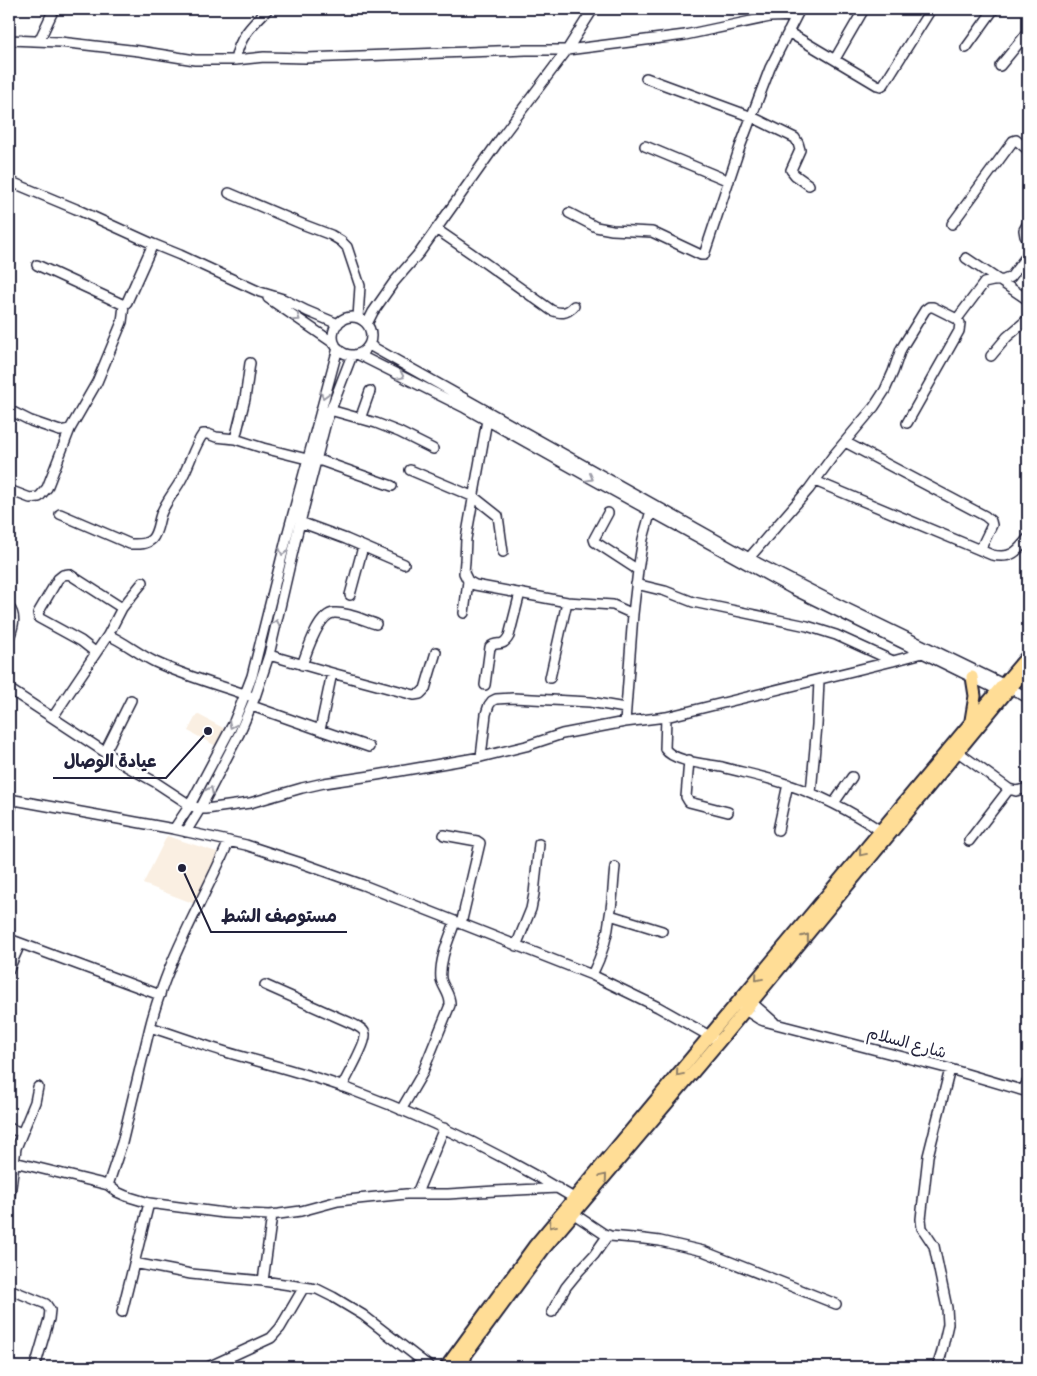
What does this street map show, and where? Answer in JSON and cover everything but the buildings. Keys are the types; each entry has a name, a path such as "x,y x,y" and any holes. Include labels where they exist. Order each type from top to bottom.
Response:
{"main road":[{"path":"460,1364 525,1274 714,1039 958,752 1007,690 1028,655"},
{"path":"744,1003 881,831 971,722 1007,690 1028,668"},
{"path":"971,722 974,696 972,677"},
{"path":"446,1367 529,1253 574,1198 714,1039"}],"street":[{"path":"39,41 54,9"},
{"path":"235,60 239,43 247,31 268,9"},
{"path":"367,324 394,282 420,252 503,135 567,50 594,9"},
{"path":"835,59 864,9"},
{"path":"788,32 881,86 931,9"},
{"path":"966,48 994,9"},
{"path":"9,40 60,42 139,51 195,60 567,50 704,32 798,12"},
{"path":"569,213 596,227 612,230 652,232 701,256 705,253 770,68 798,12"},
{"path":"1000,66 1028,32"},
{"path":"646,78 752,117 795,138 800,150 791,170 810,185"},
{"path":"952,224 1013,141 1016,140 1028,150"},
{"path":"645,146 729,181"},
{"path":"9,181 180,254 260,292 283,299 338,324"},
{"path":"229,193 331,235 341,241 347,247 360,286 358,318"},
{"path":"1028,223 1024,230 1028,240"},
{"path":"436,229 551,310 562,314 570,311 574,306"},
{"path":"9,490 30,498 39,497 47,488 70,430 96,382 122,322 124,305 153,244"},
{"path":"957,319 984,283 1011,277 1028,254"},
{"path":"966,258 1028,300"},
{"path":"37,265 124,305"},
{"path":"260,292 342,352 355,355 459,404 652,508 1007,690"},
{"path":"749,558 815,481 874,407 885,390 901,349 925,310 933,307 957,319 960,323 960,331 908,423"},
{"path":"174,829 190,805 233,724 246,694 312,459 330,410 355,355 362,352 369,345 371,334 367,324 358,318 347,318 338,324 333,333 336,346 312,459 300,522 269,655 253,702 200,809 186,832"},
{"path":"991,356 1007,337 1028,319"},
{"path":"369,345 792,589 972,677 1028,698"},
{"path":"234,439 245,399 250,363"},
{"path":"360,419 370,391"},
{"path":"9,410 31,421 60,431 70,430"},
{"path":"330,410 399,432 433,449"},
{"path":"464,613 468,581 464,573 466,539 487,420"},
{"path":"60,514 130,544 150,541 156,534 161,514 180,482 203,434 234,439 263,448 312,459 392,486"},
{"path":"845,442 985,516 991,521 992,525 980,550"},
{"path":"410,470 474,497 498,516 503,552"},
{"path":"815,481 980,550 999,556 1014,553 1028,538"},
{"path":"624,722 632,614 638,570 652,508"},
{"path":"608,513 594,539 595,542 638,570"},
{"path":"300,522 327,531 404,564"},
{"path":"350,594 363,547"},
{"path":"95,652 39,618 38,613 58,579 63,575 69,574 122,608"},
{"path":"468,581 475,585 567,602 613,605 632,614"},
{"path":"53,717 108,635 122,608 143,582"},
{"path":"636,584 665,591 693,602 807,626 843,638 893,662"},
{"path":"485,685 490,647 494,644 503,644 506,641 520,593"},
{"path":"550,678 567,602"},
{"path":"9,607 14,613 14,617 9,638"},
{"path":"302,665 318,625 327,615 333,613 348,615 376,624"},
{"path":"108,635 142,656 161,665 188,676 246,694 253,702 320,730 369,747"},
{"path":"269,655 400,691 420,694 425,689 436,652"},
{"path":"9,689 105,752 190,805 200,809 250,803 324,782 386,774 481,757 526,746 562,734 624,722 666,717 923,653"},
{"path":"320,730 332,673"},
{"path":"811,793 819,680"},
{"path":"481,757 488,705 496,699 513,698 590,702 625,708"},
{"path":"105,752 131,700"},
{"path":"666,717 665,749 669,754 788,784 834,803 859,816 881,831"},
{"path":"958,752 1009,789 1016,791 1028,788"},
{"path":"689,760 686,797 688,800 728,812"},
{"path":"210,767 219,771"},
{"path":"834,803 852,777"},
{"path":"778,830 788,784"},
{"path":"969,841 1009,789"},
{"path":"9,814 11,799 174,829 246,845 363,885 592,976 658,1007 714,1039"},
{"path":"400,1110 422,1074 450,1004 441,980 444,954 458,923 480,844 477,841 444,835"},
{"path":"108,1185 122,1142 154,1011 174,957 219,864 228,841"},
{"path":"516,946 531,909 539,844"},
{"path":"592,976 604,943 610,915 615,868"},
{"path":"610,915 662,931"},
{"path":"9,939 160,995"},
{"path":"9,969 20,944"},
{"path":"265,985 362,1029 365,1033 365,1038 362,1047 342,1087"},
{"name":"شارع السلام","path":"744,1003 759,1019 950,1069 1025,1091"},
{"path":"150,1027 226,1052 302,1073 400,1110 474,1143 574,1198"},
{"path":"937,1367 948,1324 947,1308 934,1246 922,1228 921,1219 928,1156 950,1069"},
{"path":"1025,1091 1028,1081"},
{"path":"9,1203 11,1163 35,1102 38,1087"},
{"path":"9,1128 22,1132"},
{"path":"417,1193 444,1128"},
{"path":"11,1163 108,1185 126,1196 149,1203 224,1213 272,1215 301,1211 338,1201 417,1193 448,1194 558,1188"},
{"path":"122,1312 149,1203"},
{"path":"574,1214 608,1235 660,1241 703,1252 836,1304"},
{"path":"263,1281 272,1215"},
{"path":"552,1312 566,1287 594,1256 608,1235"},
{"path":"134,1264 191,1274 263,1281 317,1289 359,1312 430,1367"},
{"path":"208,1367 271,1338 280,1328 304,1287"},
{"path":"9,1289 46,1304 50,1310 49,1320 35,1367"}],"shaded area":[{"path":"197,714 227,730 218,747 188,731"},
{"path":"167,836 220,853 195,904 143,884"}],"place":[{"name":"عيادة الوصال","path":"208,731"},
{"name":"مستوصف الشط","path":"182,868"}]}
